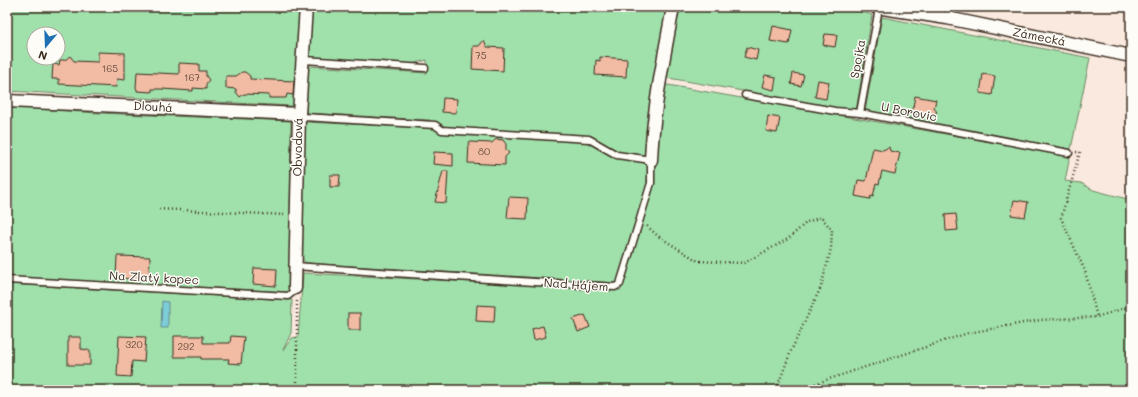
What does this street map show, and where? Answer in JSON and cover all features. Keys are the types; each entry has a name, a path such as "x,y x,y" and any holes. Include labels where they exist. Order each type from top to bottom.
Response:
{"street":[{"name":"Obvodová","path":"294,290 299,114 304,60 306,7"},
{"name":"Nad Hájem","path":"651,160 652,130 658,86 674,7"},
{"path":"877,7 949,12"},
{"name":"Zámecká","path":"949,12 1131,56"},
{"name":"Dlouhá","path":"7,100 299,114"}],"lane":[{"name":"Spojka","path":"860,113 877,7"},
{"path":"304,60 425,68"},
{"name":"U Borovic","path":"745,95 835,111 860,113 1069,153"},
{"path":"299,114 304,117 435,125 442,130 589,139 617,155 651,160"},
{"name":"Nad Hájem","path":"295,266 615,287 620,284 651,183 651,160"},
{"name":"Na Zlatý kopec","path":"7,280 288,296 294,290"}],"path":[{"path":"1069,153 1080,152 1061,218 1085,271 1097,317"},
{"path":"159,209 297,216"},
{"path":"640,220 658,236 698,261 744,263 788,239 807,222 821,217 832,230 831,249 821,287 791,351 776,390"},
{"path":"294,290 297,295 297,390"},
{"path":"796,390 968,333 1040,320 1097,317 1131,306"}],"green space":[{"path":"7,7 304,7 299,99 292,106 7,91"},
{"path":"312,7 670,7 650,133 647,183 634,233 618,283 306,263 300,256 305,122 430,128 430,120 306,113 308,66 427,73 427,60 407,65 309,57"},
{"path":"677,7 846,7 872,15 856,111 663,77"},
{"path":"882,17 1090,58 1071,149 865,112"},
{"path":"662,84 1070,156 1065,181 1081,183 1093,190 1131,200 1131,390 7,390 7,284 292,300 291,333 283,350 292,338 298,337 303,273 621,290 654,185 654,142"},
{"path":"7,107 97,113 291,121 290,220 292,258 290,292 7,277"}],"water":[{"path":"162,301 168,302 168,328 161,328"}],"building":[{"path":"773,26 792,30 789,44 770,41"},
{"path":"825,34 837,35 835,47 823,45"},
{"path":"484,40 487,47 504,48 503,71 472,69 473,46 479,46"},
{"path":"747,47 758,50 756,60 744,57"},
{"path":"98,52 125,53 125,80 117,79 116,87 59,84 59,79 52,79 53,66 66,66 66,59 70,56 74,61 98,62"},
{"path":"600,57 627,59 626,77 595,75 596,60 600,61"},
{"path":"179,63 199,64 199,71 206,71 206,76 209,80 206,85 206,89 193,88 193,91 152,89 152,92 137,91 137,72 179,74"},
{"path":"242,72 245,72 250,76 250,79 294,81 293,95 287,94 286,98 269,98 269,95 244,94 240,97 236,92 236,89 226,88 226,76 236,76"},
{"path":"793,73 804,75 801,86 791,84"},
{"path":"983,74 995,76 992,95 980,93"},
{"path":"765,75 776,77 774,90 762,87"},
{"path":"818,80 829,82 826,99 815,97"},
{"path":"915,96 936,100 934,108 937,112 933,114 933,117 912,113"},
{"path":"443,98 457,99 456,113 442,112"},
{"path":"768,116 780,118 777,133 766,131"},
{"path":"496,139 503,140 506,144 506,150 509,153 505,157 505,165 468,163 469,142 492,143"},
{"path":"889,147 890,151 900,153 895,174 882,171 879,184 876,183 873,197 871,196 870,199 855,196 858,180 866,181 873,148 883,150"},
{"path":"434,152 453,153 453,166 433,164"},
{"path":"443,171 448,171 446,203 435,202"},
{"path":"330,175 340,175 339,187 330,187"},
{"path":"509,197 528,198 527,219 507,218"},
{"path":"1014,200 1028,202 1025,217 1011,215"},
{"path":"956,214 958,230 946,231 945,215"},
{"path":"117,256 150,257 149,280 116,278"},
{"path":"254,268 277,269 276,286 253,284"},
{"path":"477,305 495,306 494,322 476,321"},
{"path":"348,313 360,313 360,330 348,330"},
{"path":"585,315 590,327 578,332 573,319"},
{"path":"543,326 546,337 534,340 532,329"},
{"path":"119,336 146,337 144,362 132,361 131,377 117,376"},
{"path":"174,336 203,336 203,343 230,343 231,336 244,337 241,364 228,363 229,359 174,357"},
{"path":"68,337 81,337 81,349 90,350 90,365 68,365"}]}
